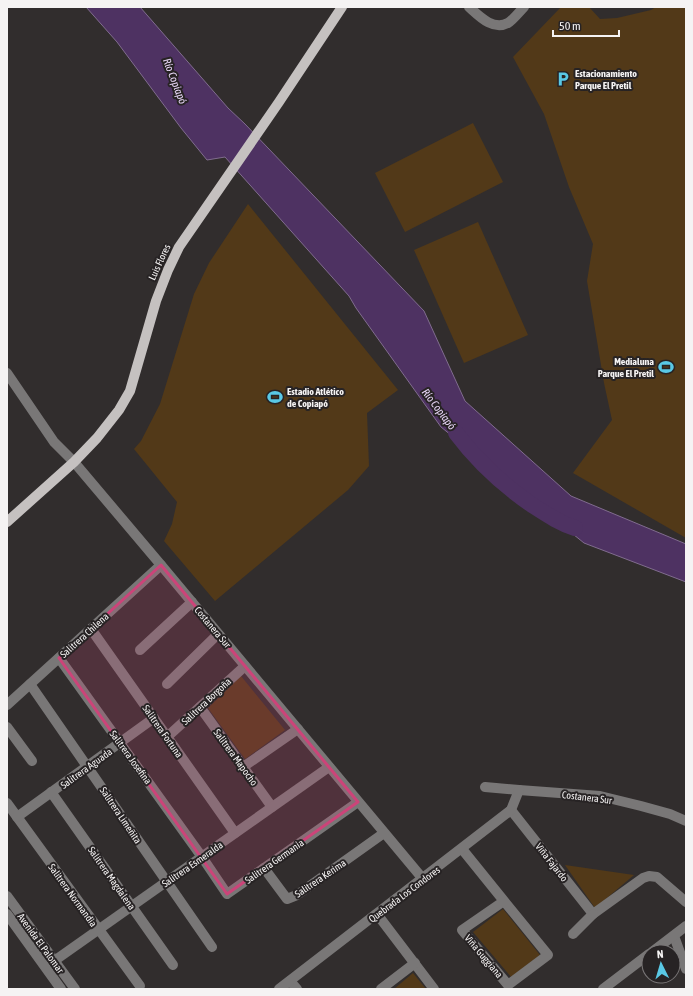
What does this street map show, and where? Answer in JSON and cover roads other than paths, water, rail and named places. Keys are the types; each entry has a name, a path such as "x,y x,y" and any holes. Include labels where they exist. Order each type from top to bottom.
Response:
{"main road":[{"name":"Luis Flores","path":"7,522 74,462 98,438 119,410 130,391 156,301 179,247 279,102 342,7"}],"street":[{"path":"469,7 489,23 498,25 508,23 524,7"},
{"name":"Costanera Sur","path":"7,373 54,442 74,462 161,565 423,879"},
{"name":"Salitrera Chilena","path":"7,705 161,565"},
{"path":"140,650 192,602"},
{"name":"Salitrera Fortuna","path":"91,629 235,833"},
{"path":"167,684 218,634"},
{"name":"Salitrera Josefina","path":"59,658 202,857"},
{"name":"Salitrera Borgoña","path":"167,737 245,666"},
{"name":"Salitrera Limeñita","path":"30,684 212,947"},
{"name":"Salitrera Mapocho","path":"200,707 272,807"},
{"name":"Salitrera Aguada","path":"17,817 154,718"},
{"path":"7,727 32,761"},
{"path":"243,766 298,729"},
{"name":"Salitrera Esmeralda","path":"54,961 329,767"},
{"name":"Costanera Sur","path":"485,787 600,796 670,814 686,821"},
{"path":"512,810 519,790"},
{"name":"Salitrera Magdalena","path":"51,792 173,965"},
{"name":"Salitrera Germania","path":"202,857 227,894 358,802"},
{"name":"Salitrera Normandia","path":"7,803 140,986"},
{"name":"Quebrada Los Condores","path":"279,989 294,985 377,914 512,810"},
{"name":"Viña Fajardo","path":"512,810 593,914"},
{"name":"Salitrera Kerima","path":"264,868 287,899 297,895 384,833"},
{"name":"Viña Guggiana","path":"462,849 548,955 508,985 462,930 504,901"},
{"path":"573,934 593,914 643,878 649,876 657,878 686,902"},
{"name":"Avenida El Palomar","path":"7,896 75,989"},
{"path":"377,914 434,989"},
{"path":"9,920 21,915"},
{"name":"Avenida El Palomar","path":"9,920 61,989"},
{"path":"663,944 686,926"},
{"path":"674,936 686,969"},
{"path":"603,989 641,960"},
{"path":"381,989 415,963"}],"water":[{"path":"86,7 140,7 228,108 424,311 465,401 571,496 686,544 686,582 584,543 441,427 349,296 225,157 207,160 181,128 117,42"}],"waterway":[{"name":"Río Copiapó","path":"456,433 482,463 511,489 548,515 575,528"}],"place":[{"name":"Estacionamiento Parque El Pretil","path":"563,79"},
{"name":"Medialuna Parque El Pretil","path":"666,367"},
{"name":"Estadio Atlético de Copiapó","path":"275,397"}]}
